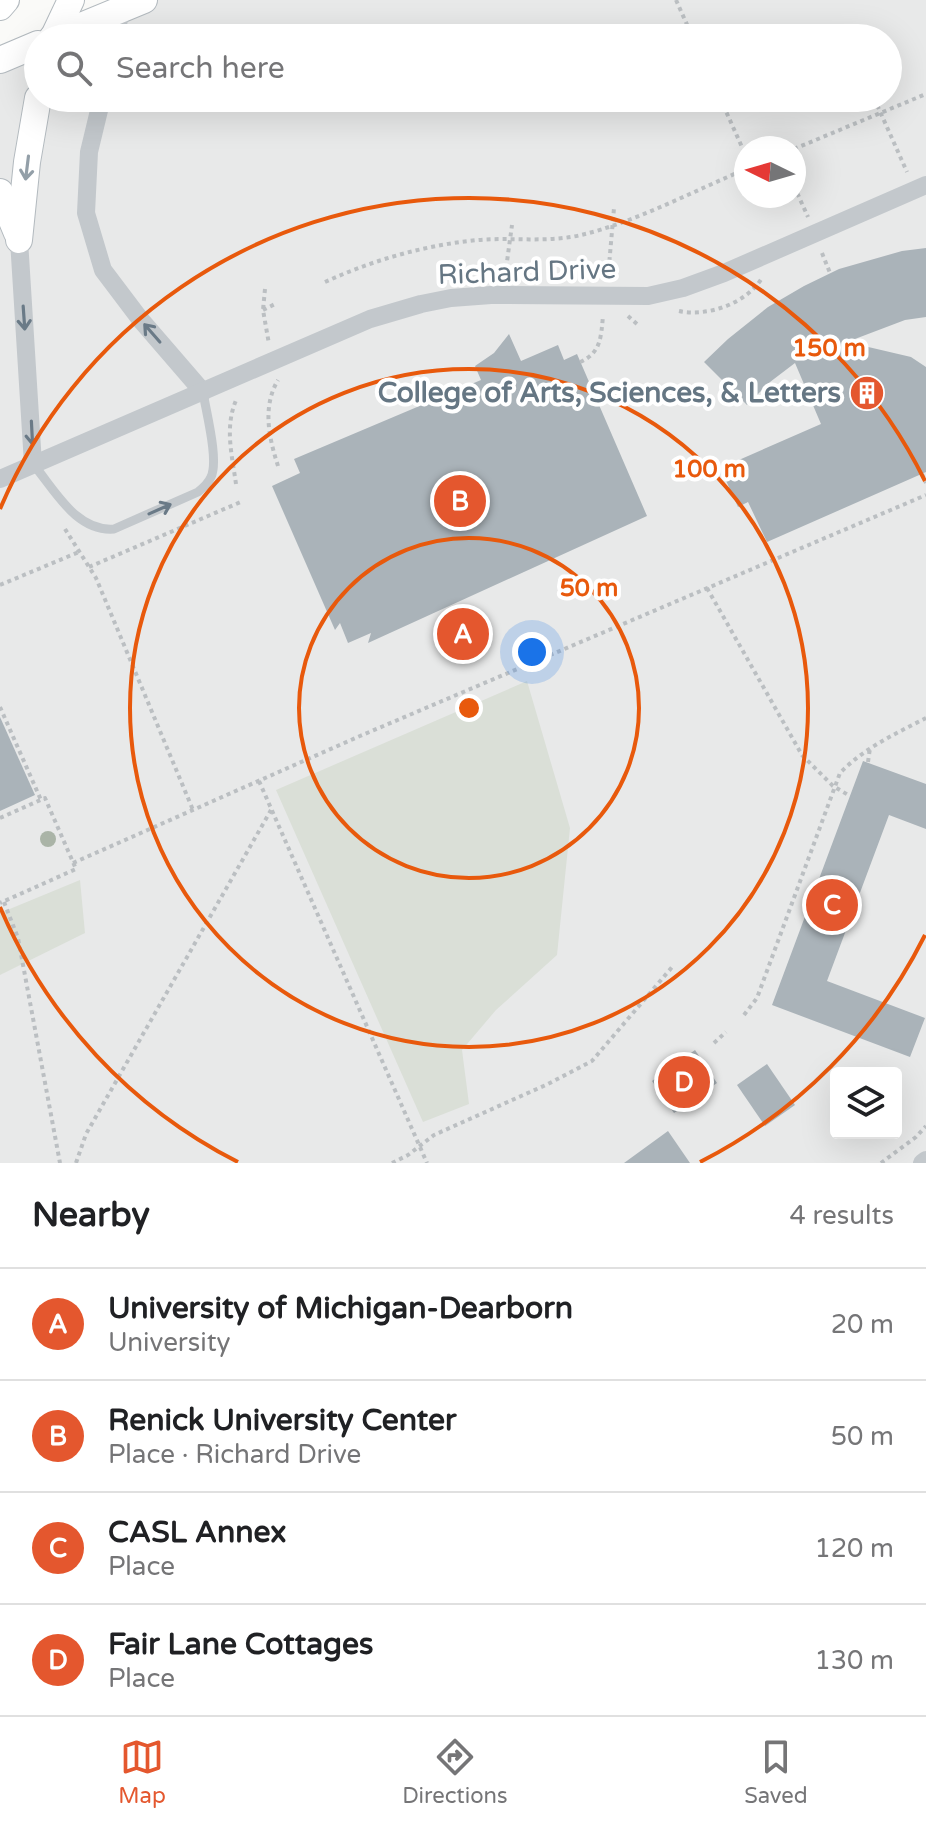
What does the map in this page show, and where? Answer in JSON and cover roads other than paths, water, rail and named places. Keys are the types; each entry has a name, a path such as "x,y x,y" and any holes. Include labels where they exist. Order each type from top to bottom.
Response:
{"street":[{"path":"0,7 6,0"},
{"path":"60,24 71,0"},
{"path":"87,24 132,5"},
{"path":"122,24 132,5"},
{"path":"0,60 24,50"},
{"path":"33,464 19,240 36,112"},
{"path":"99,112 89,152 86,213 103,270 140,319 203,392"},
{"name":"Richard Drive","path":"0,479 370,319 421,304 491,295 648,296 683,288 926,185"},
{"path":"0,192 19,240"}],"lane":[{"path":"33,464 85,524 99,530 114,529 198,492 207,484 213,474 213,455 203,392"}],"place":[{"name":"College of Arts, Sciences, & Letters","path":"867,393"},
{"name":"Renick University Center","path":"460,501"},
{"name":"University of Michigan-Dearborn","path":"463,634"},
{"name":"CASL Annex","path":"832,905"},
{"name":"Fair Lane Cottages","path":"684,1082"}]}
